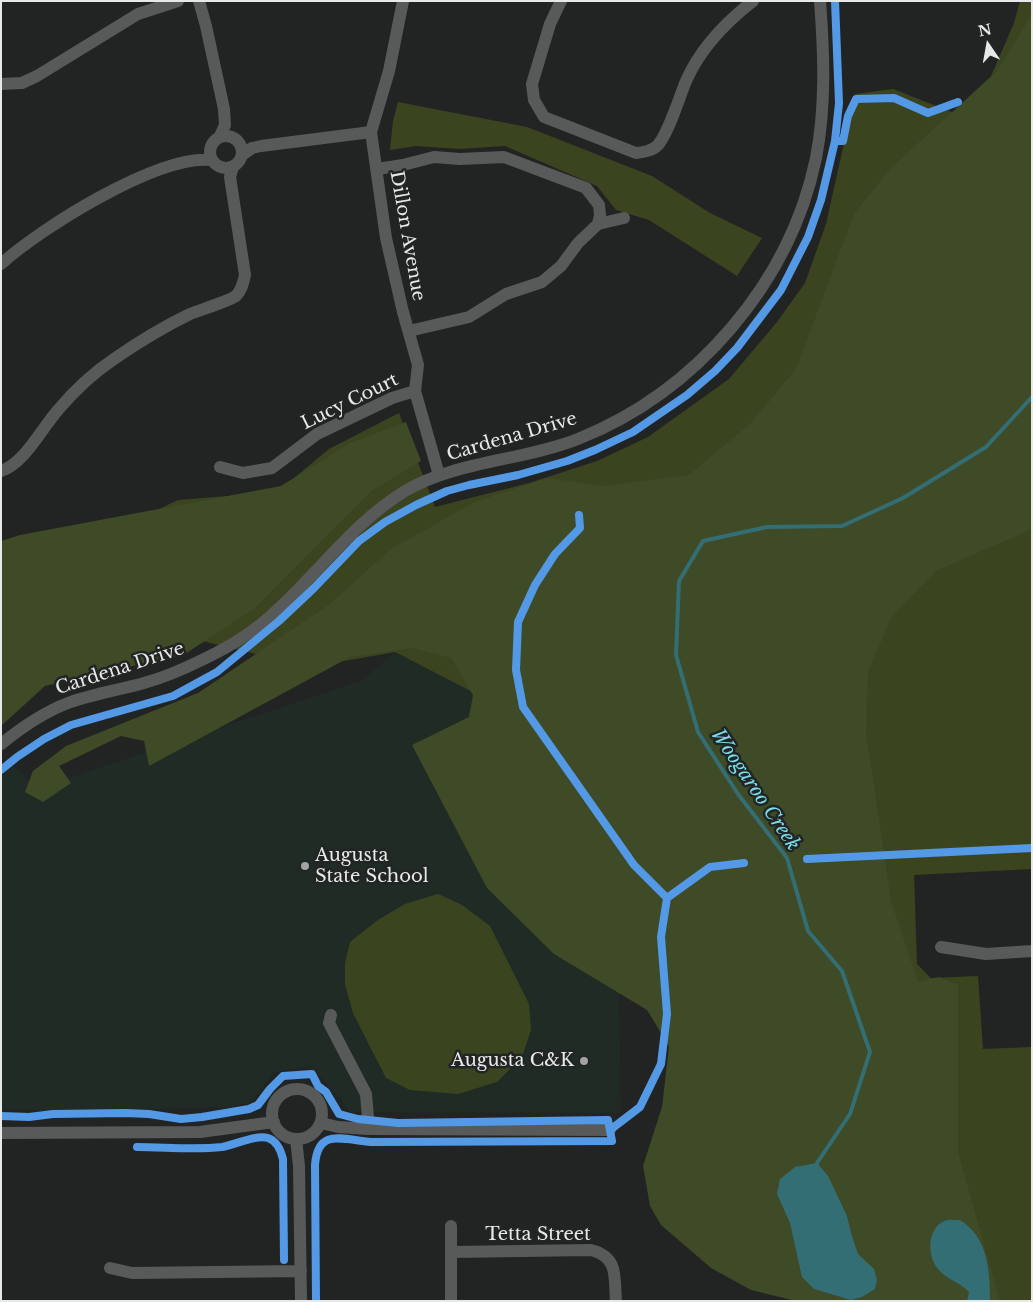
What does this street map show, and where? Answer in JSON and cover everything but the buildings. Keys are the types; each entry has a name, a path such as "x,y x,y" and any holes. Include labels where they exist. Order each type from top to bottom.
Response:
{"street":[{"path":"1,84 22,83 37,76 138,14 178,1"},
{"path":"199,1 224,109 225,132"},
{"name":"Dillon Avenue","path":"403,1 390,71 371,132 386,238 403,312 418,365 415,391 439,475"},
{"path":"562,1 550,24 532,84 534,100 544,117 636,153 647,152 657,146 663,137 688,78 708,44 732,17 753,1"},
{"name":"Cardena Drive","path":"1,744 46,713 88,696 149,682 173,674 240,640 277,610 358,526 384,505 408,490 439,475 513,458 578,439 609,425 656,397 686,375 712,351 762,287 793,229 805,197 820,135 824,77 820,1"},
{"path":"225,132 238,141 245,149"},
{"path":"225,132 212,142 210,156 214,164 229,171"},
{"path":"245,149 371,132"},
{"path":"229,171 240,160 245,149"},
{"path":"1,264 12,254 83,206 125,185 170,166 210,156"},
{"path":"377,169 434,157 460,159 504,156 586,188 599,206 598,224"},
{"path":"1,471 20,458 57,410 82,384 112,361 160,328 235,296 239,292 245,275 229,171"},
{"path":"409,331 469,317 506,294 542,282 561,266 578,243 598,224 624,218"},
{"name":"Lucy Court","path":"220,467 243,473 272,468 317,434 392,398 415,391"},
{"path":"941,947 986,954 1032,952"},
{"path":"330,1016 329,1023 366,1094 370,1129"},
{"path":"296,1089 304,1090 315,1097 322,1109 321,1122 314,1133 302,1138 296,1139 282,1134 274,1122 272,1114 277,1100 282,1094 296,1089"},
{"path":"1,1133 200,1132 274,1122"},
{"path":"321,1122 338,1126 370,1129 610,1130"},
{"path":"296,1139 299,1155 301,1301"},
{"path":"451,1226 451,1301"},
{"name":"Tetta Street","path":"452,1252 591,1250 601,1253 608,1258 614,1272 616,1301"},
{"path":"110,1268 132,1273 301,1271"}],"shaded area":[{"name":"Augusta State School","path":"395,652 486,699 618,914 621,1113 351,1112 311,1066 274,1072 251,1102 231,1107 69,1111 1,1109 1,775 12,765 38,788 361,681"}],"green space":[{"path":"1020,1 1032,1 1032,869 914,875 917,964 931,978 978,976 983,1049 1032,1047 1032,1301 864,1301 486,699 395,652 310,667 190,638 1,573 138,519 178,500 277,492 329,449 399,413 435,507 529,483 597,461 648,437 729,379 777,322 805,283 826,224 855,94 893,89 972,120 1014,23"},
{"path":"1032,14 1032,529 936,571 892,616 868,672 866,732 891,901 918,982 939,977 958,985 958,1152 1000,1301 796,1301 751,1290 711,1268 661,1225 650,1206 643,1166 662,1107 669,1046 647,1010 554,954 487,888 412,745 469,717 473,695 451,658 412,648 350,657 149,766 144,741 121,736 59,766 71,783 43,802 25,792 33,771 66,746 198,693 330,604 391,549 475,502 547,478 604,486 689,475 751,423 796,369 854,214 892,167 997,71"},
{"path":"398,102 527,127 652,176 710,213 762,238 737,276 649,220 616,210 597,186 505,146 459,149 416,146 390,150 393,121"},
{"path":"406,422 421,461 370,492 255,608 185,654 45,686 1,726 1,541 20,535 281,486 350,443"},
{"path":"438,894 462,905 490,926 529,1004 531,1030 522,1057 497,1082 458,1094 410,1090 386,1078 353,1013 345,984 345,963 350,942 378,920 405,904"}],"water":[{"path":"817,1163 828,1176 847,1216 858,1254 874,1269 877,1280 875,1289 862,1297 851,1300 814,1289 802,1277 790,1223 777,1194 780,1179 795,1167"},
{"path":"960,1220 969,1227 982,1245 988,1267 990,1301 967,1301 969,1292 941,1273 934,1264 930,1243 934,1230 944,1221"}],"waterway":[{"name":"Woogaroo Creek","path":"817,1166 817,1163 850,1114 870,1052 842,971 808,931 787,858 738,794 698,732 676,655 679,581 703,541 767,527 842,526 903,498 986,447 1032,397"}],"cycle path":[{"path":"1,770 44,739 71,725 173,696 217,672 279,621 359,541 385,522 447,491 518,475 567,461 595,450 633,432 687,395 715,371 737,348 781,290 808,237 821,200 835,141 839,103 835,1"},
{"path":"835,141 843,141 848,116 856,99 894,98 928,113 958,102"},
{"path":"579,515 580,528 555,554 535,585 518,622 516,670 523,707 634,865 667,898"},
{"path":"807,859 1032,848"},
{"path":"610,1130 640,1107 661,1064 667,1014 661,937 667,898 710,867 744,863"},
{"path":"1,1116 29,1117 53,1114 126,1113 149,1114 181,1119 202,1117 249,1109 258,1105 283,1076 312,1074 318,1086 326,1092 339,1114 358,1119 398,1123 608,1120 612,1141 371,1142 342,1138 327,1140 321,1145 317,1153 315,1165 316,1301"},
{"path":"137,1147 212,1148 258,1137 274,1141 283,1159 284,1260"}],"place":[{"name":"Augusta State School","path":"305,866"},
{"name":"Augusta C&K","path":"584,1061"}]}
